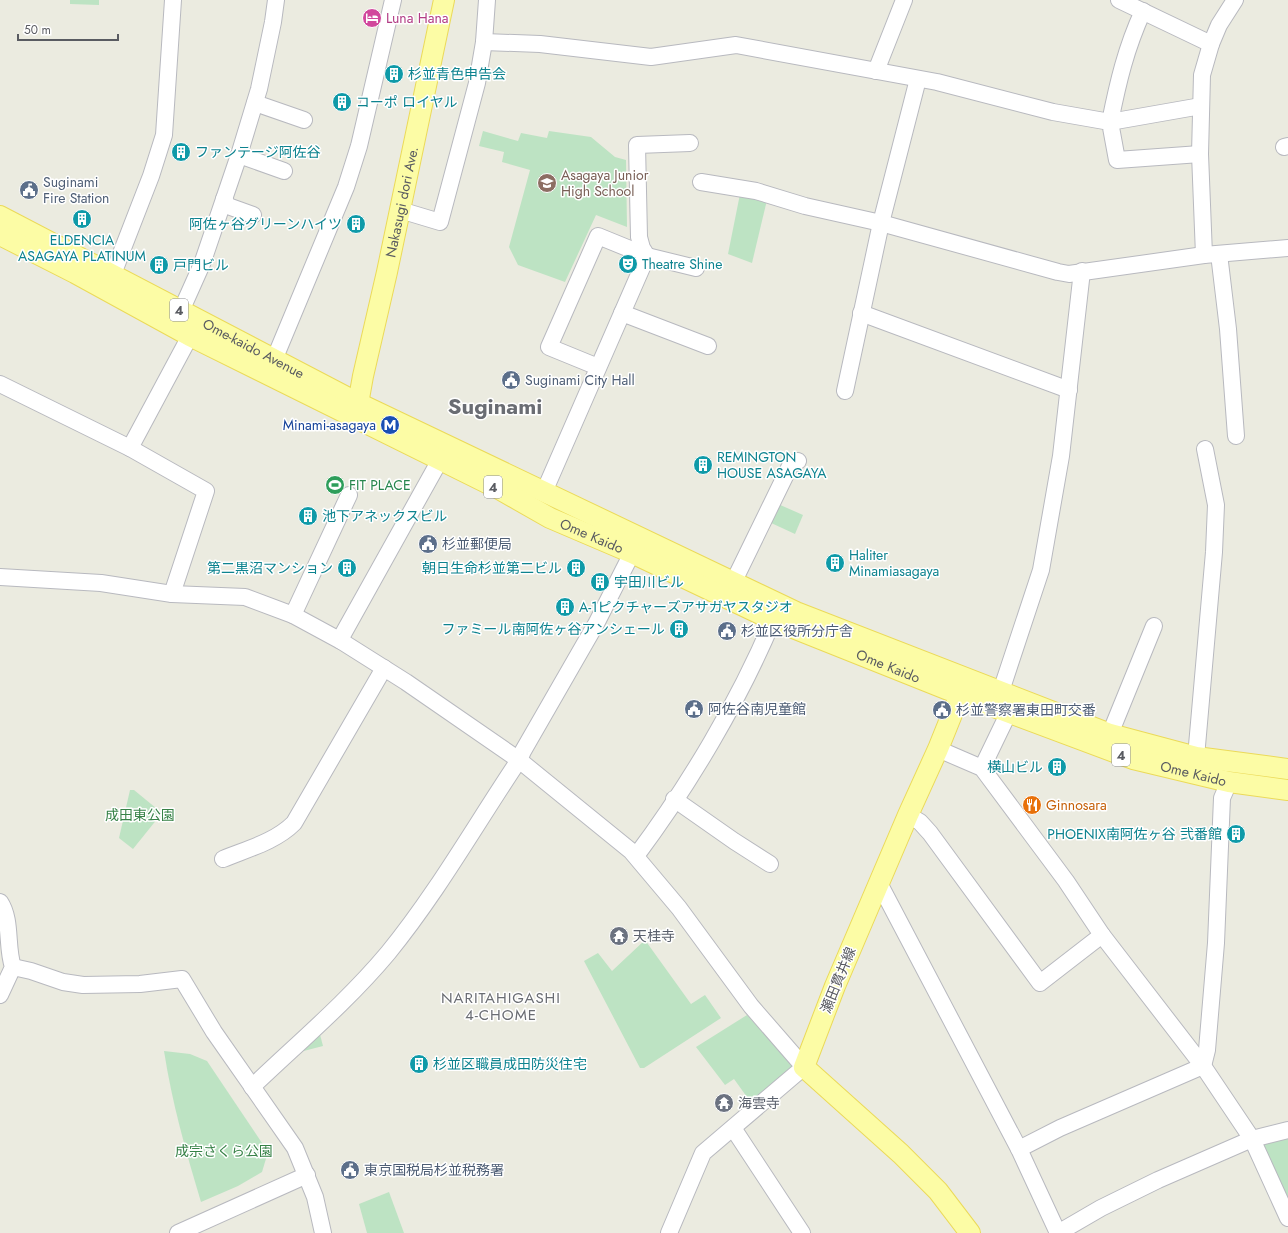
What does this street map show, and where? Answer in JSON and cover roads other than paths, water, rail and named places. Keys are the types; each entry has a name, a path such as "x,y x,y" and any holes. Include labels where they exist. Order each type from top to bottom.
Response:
{"main road":[{"name":"Nakasugi dori Ave.","path":"357,411 444,0"},
{"name":"Ome-kaido Avenue","path":"0,216 274,360 357,411"},
{"name":"Ome-kaido Avenue","path":"0,235 75,273 190,336 357,411"},
{"name":"Ome Kaido","path":"357,411 440,460 572,528 632,553 773,620 964,686 1001,691 1110,734 1196,757 1288,769"},
{"name":"Ome Kaido","path":"357,411 544,492 733,583 964,686 1009,712 1133,759 1229,782 1288,790"},
{"name":"瀬田貫井線","path":"804,1067 835,986 964,686"},
{"path":"804,1067 901,1154 938,1191 970,1233"}],"street":[{"path":"112,274 152,176 164,135 173,0"},
{"path":"181,311 202,264 255,103 273,22 276,0"},
{"path":"274,360 350,173 359,146 393,0"},
{"path":"400,210 440,222 477,83 484,42 487,0"},
{"path":"876,71 904,0"},
{"path":"1120,0 1211,44"},
{"path":"1236,0 1219,25 1211,44 1202,75 1200,154 1212,255 1228,329 1236,436"},
{"path":"1143,11 1130,40 1118,80 1110,122 1117,160 1200,154"},
{"path":"484,42 540,44 651,57 736,45 918,79 1053,112 1110,122 1201,106"},
{"path":"845,391 882,223 918,79"},
{"path":"255,103 304,120"},
{"path":"647,256 642,248 639,237 637,145 690,143"},
{"path":"239,155 284,171"},
{"path":"701,182 756,191 805,206 882,223 1069,274 1082,271 1212,255 1288,250"},
{"path":"224,199 228,206 253,216"},
{"path":"598,368 549,347 598,236 647,256 696,268"},
{"path":"544,492 647,256"},
{"path":"1001,691 1041,570 1060,462 1082,271"},
{"path":"622,313 708,346"},
{"path":"861,313 1069,390"},
{"path":"130,448 190,336"},
{"path":"0,384 130,448 206,491 172,594"},
{"path":"1196,757 1214,552 1216,505 1205,449"},
{"path":"341,642 343,634 440,460"},
{"path":"733,583 790,466 798,461"},
{"path":"293,615 349,495"},
{"path":"252,1087 352,993 388,953 420,909 519,760 596,624 632,553 629,533"},
{"path":"0,577 101,584 172,594 246,597 293,615 384,668 519,760 636,856 679,908 750,1006 804,1067 703,1153 669,1233"},
{"path":"636,856 698,763 753,668 773,620"},
{"path":"1110,734 1154,626"},
{"path":"223,859 270,840 288,829 294,823 384,668"},
{"path":"982,768 1009,712"},
{"path":"938,749 982,768 1066,882 1102,935 1204,1066 1252,1139 1288,1218"},
{"path":"1204,1066 1207,1050 1216,944 1222,798 1229,782"},
{"path":"674,799 770,864"},
{"path":"908,815 920,822 930,833 1040,983 1102,935"},
{"path":"879,883 1019,1149 1058,1233 1101,1208 1252,1139 1288,1130"},
{"path":"0,902 6,920 10,958 13,967 0,995"},
{"path":"13,967 31,971 63,982 84,985 140,984 182,979 214,1032 295,1148 315,1197 323,1233"},
{"path":"1019,1149 1060,1128 1204,1066"},
{"path":"733,1128 802,1233"},
{"path":"178,1233 207,1228 307,1175"}],"place":[{"name":"Luna Hana","path":"372,18"},
{"name":"杉並青色申告会","path":"394,74"},
{"name":"コーポ ロイヤル","path":"342,102"},
{"name":"ファンテージ阿佐谷","path":"181,152"},
{"name":"Asagaya Junior High School","path":"547,183"},
{"name":"Suginami Fire Station","path":"29,190"},
{"name":"ELDENCIA ASAGAYA PLATINUM","path":"82,219"},
{"name":"阿佐ヶ谷グリーンハイツ","path":"356,224"},
{"name":"Theatre Shine","path":"628,264"},
{"name":"戸門ビル","path":"159,265"},
{"name":"Suginami City Hall","path":"511,380"},
{"name":"Minami-asagaya","path":"390,425"},
{"name":"REMINGTON HOUSE ASAGAYA","path":"703,465"},
{"name":"FIT PLACE","path":"335,485"},
{"name":"池下アネックスビル","path":"308,516"},
{"name":"杉並郵便局","path":"428,544"},
{"name":"Haliter Minamiasagaya","path":"835,563"},
{"name":"第二黒沼マンション","path":"347,568"},
{"name":"朝日生命杉並第二ビル","path":"576,568"},
{"name":"宇田川ビル","path":"600,582"},
{"name":"A-1ピクチャーズアサガヤスタジオ","path":"565,607"},
{"name":"ファミール南阿佐ヶ谷アンシェール","path":"679,629"},
{"name":"杉並区役所分庁舎","path":"727,631"},
{"name":"阿佐谷南児童館","path":"694,709"},
{"name":"杉並警察署東田町交番","path":"942,710"},
{"name":"横山ビル","path":"1057,767"},
{"name":"Ginnosara","path":"1032,805"},
{"name":"PHOENIX南阿佐ヶ谷 弐番館","path":"1236,834"},
{"name":"天桂寺","path":"619,936"},
{"name":"杉並区職員成田防災住宅","path":"419,1064"},
{"name":"海雲寺","path":"724,1103"},
{"name":"東京国税局杉並税務署","path":"350,1170"}],"district":[{"name":"Suginami","path":"495,406"},
{"name":"NARITAHIGASHI 4-CHOME","path":"501,1006"}],"park label":[{"name":"成田東公園","path":"140,815"},
{"name":"成宗さくら公園","path":"224,1151"}]}
